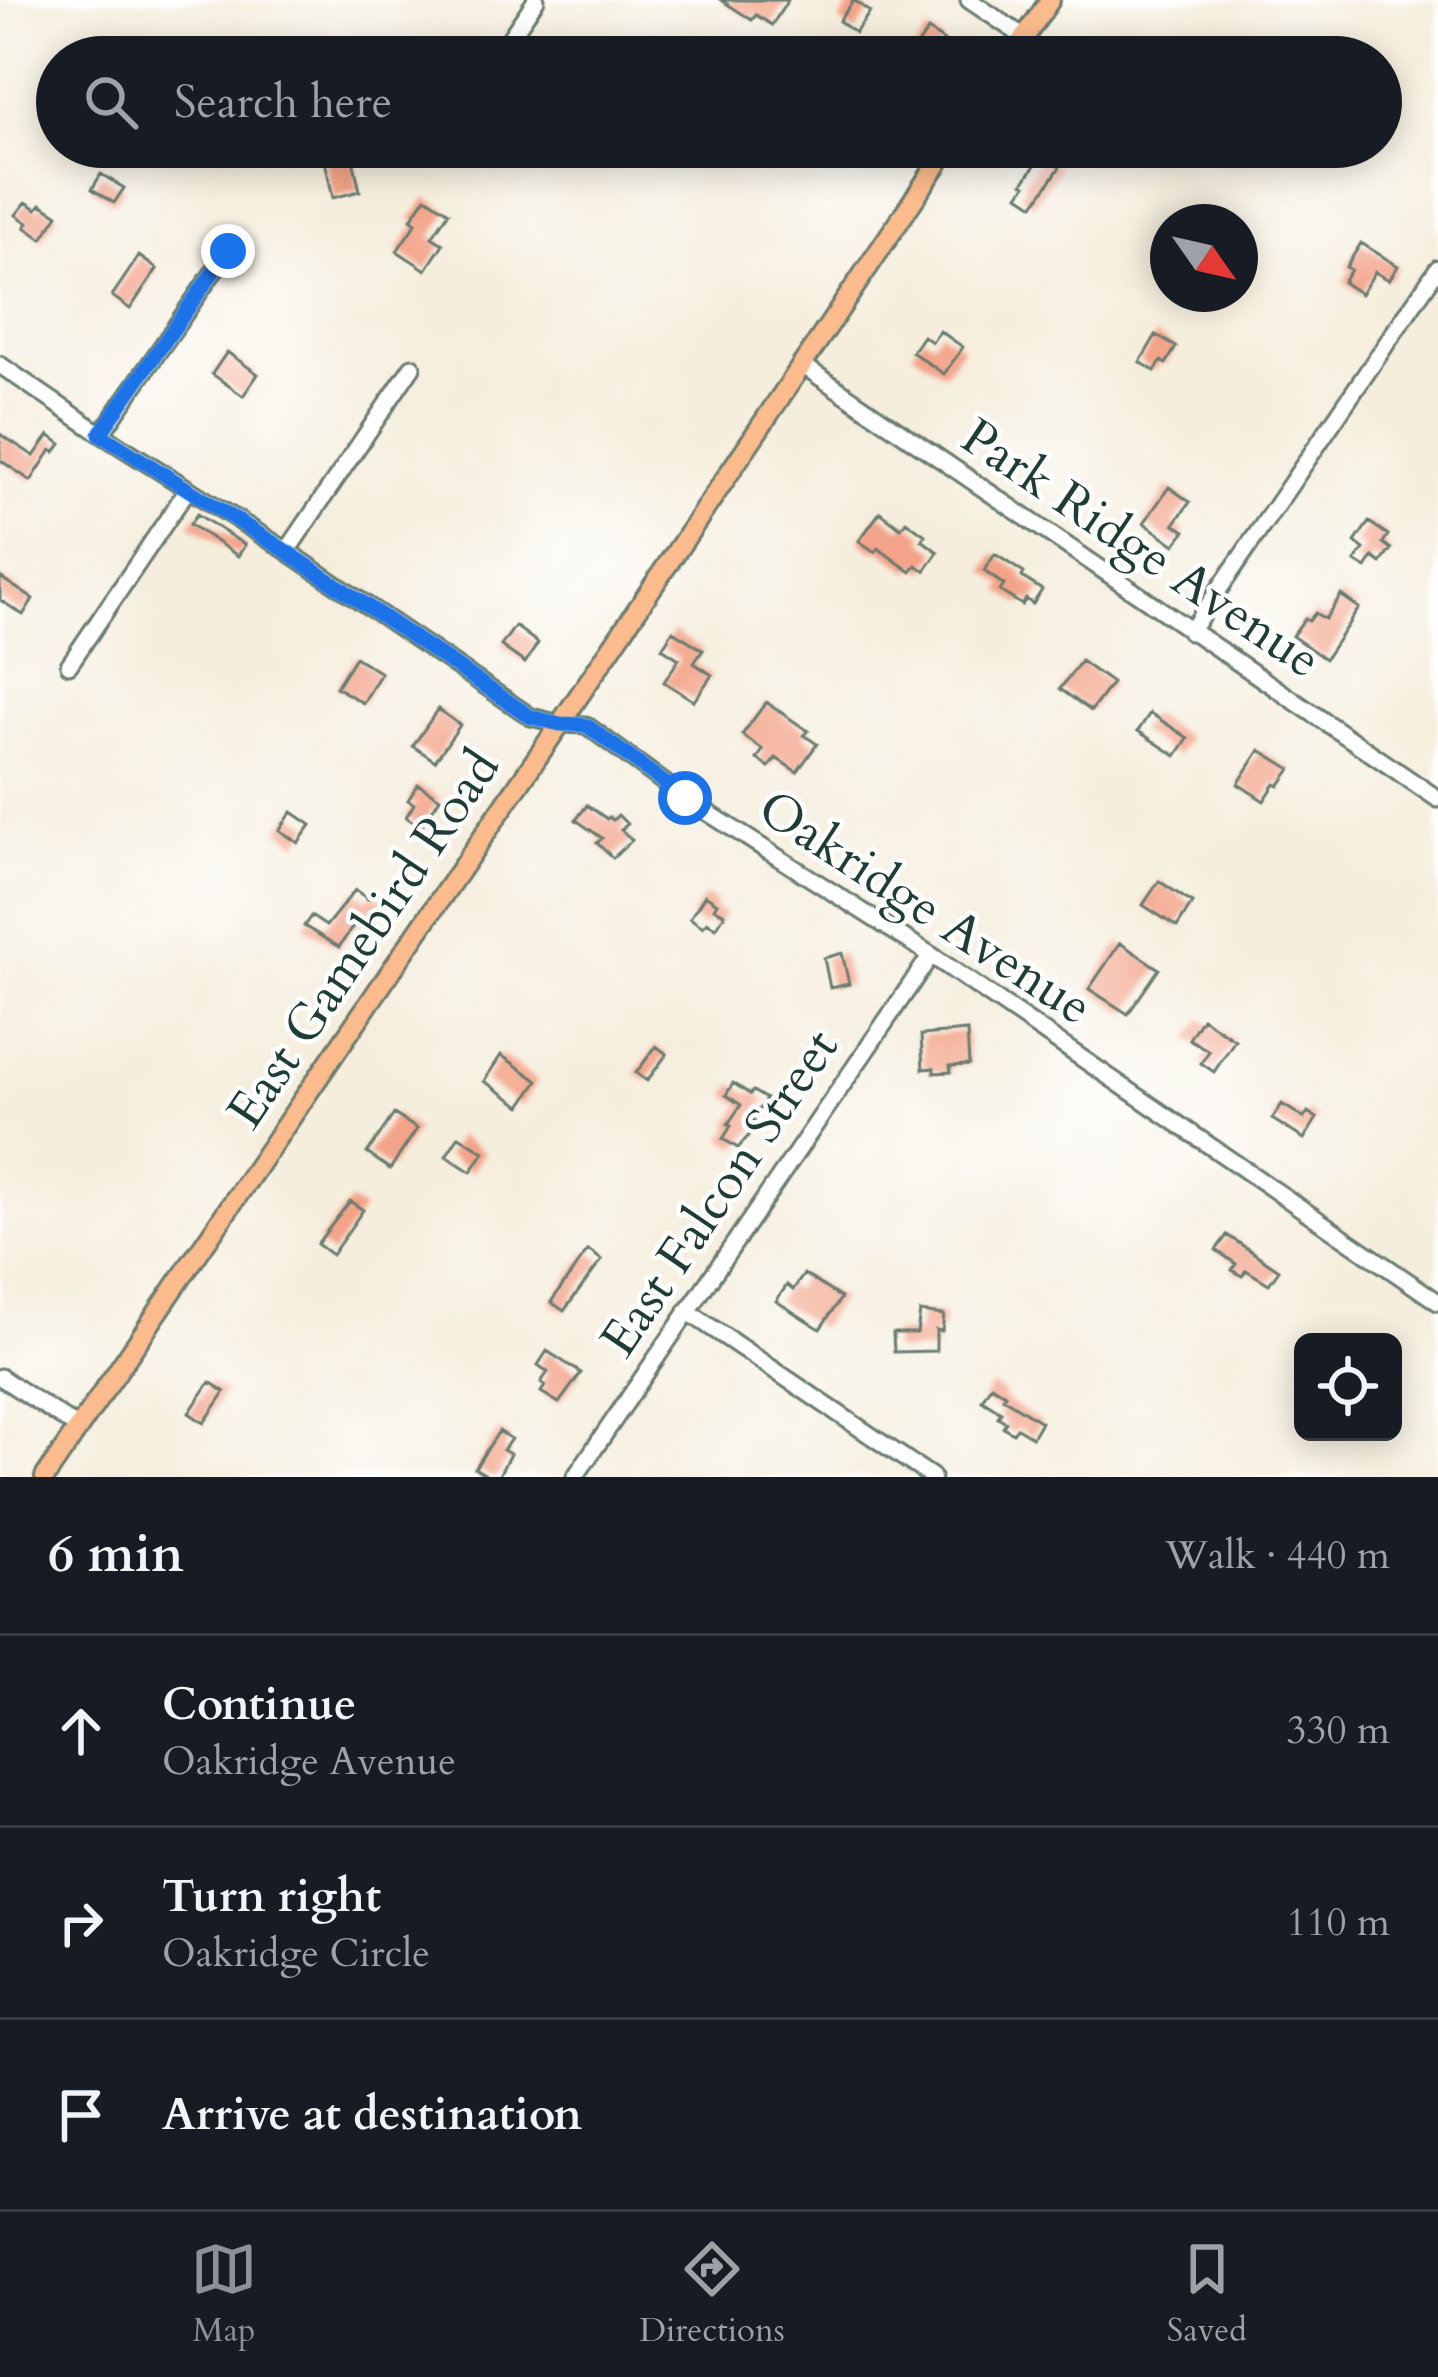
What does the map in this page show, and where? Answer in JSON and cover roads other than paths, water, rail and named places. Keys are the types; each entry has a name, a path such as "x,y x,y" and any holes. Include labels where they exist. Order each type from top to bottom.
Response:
{"main road":[{"path":"1025,36 1050,0"},
{"name":"East Gamebird Road","path":"45,1477 935,168"}],"street":[{"path":"511,36 536,0"},
{"path":"969,0 1023,36"},
{"path":"100,434 228,251"},
{"path":"1190,632 1436,275"},
{"name":"Park Ridge Avenue","path":"800,364 1438,799"},
{"name":"Oakridge Avenue","path":"0,365 531,717 586,725 685,798 931,955 1438,1301"},
{"path":"286,551 412,367"},
{"path":"69,665 188,489"},
{"name":"East Falcon Street","path":"574,1477 931,955"},
{"path":"687,1311 932,1477"},
{"path":"0,1377 78,1428"}]}
